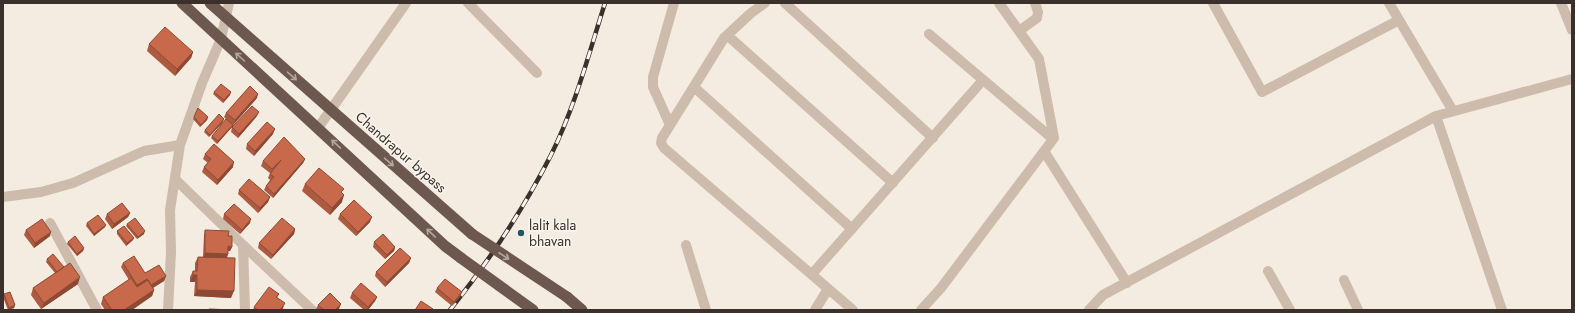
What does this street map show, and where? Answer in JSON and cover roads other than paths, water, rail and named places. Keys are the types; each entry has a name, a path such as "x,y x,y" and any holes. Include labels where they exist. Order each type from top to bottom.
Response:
{"highway":[{"path":"182,3 445,246 533,310"},
{"name":"Chandrapur bypass","path":"210,3 472,234 567,297 582,310"}],"street":[{"path":"166,309 171,252 170,210 180,145 202,83 221,39 228,3"},
{"path":"318,128 406,3"},
{"path":"468,3 537,73"},
{"path":"670,125 653,87 653,77 674,3"},
{"path":"765,3 750,13 727,35 662,138 661,143 664,148 854,310"},
{"path":"921,310 941,288 1053,139 1039,59 999,3"},
{"path":"1019,30 1037,18 1038,12 1035,3"},
{"path":"1213,3 1262,92 1399,20"},
{"path":"1389,3 1453,111"},
{"path":"1561,3 1572,30"},
{"path":"790,5 932,138"},
{"path":"929,34 1053,139"},
{"path":"727,35 893,183"},
{"path":"1089,310 1103,296 1436,116 1572,79"},
{"path":"812,274 983,80"},
{"path":"694,87 852,229"},
{"path":"1436,116 1502,310"},
{"path":"3,197 41,192 73,183 144,151 180,145"},
{"path":"1044,151 1127,283"},
{"path":"174,179 312,310"},
{"path":"50,223 97,310"},
{"path":"243,245 245,310"},
{"path":"686,245 706,310"},
{"path":"1268,271 1290,310"},
{"path":"1344,280 1358,310"},
{"path":"815,310 828,289"}],"railway":[{"path":"450,310 505,235 529,196 551,155 560,137 574,99 605,3"}],"place":[{"name":"lalit kala bhavan","path":"521,233"}]}
